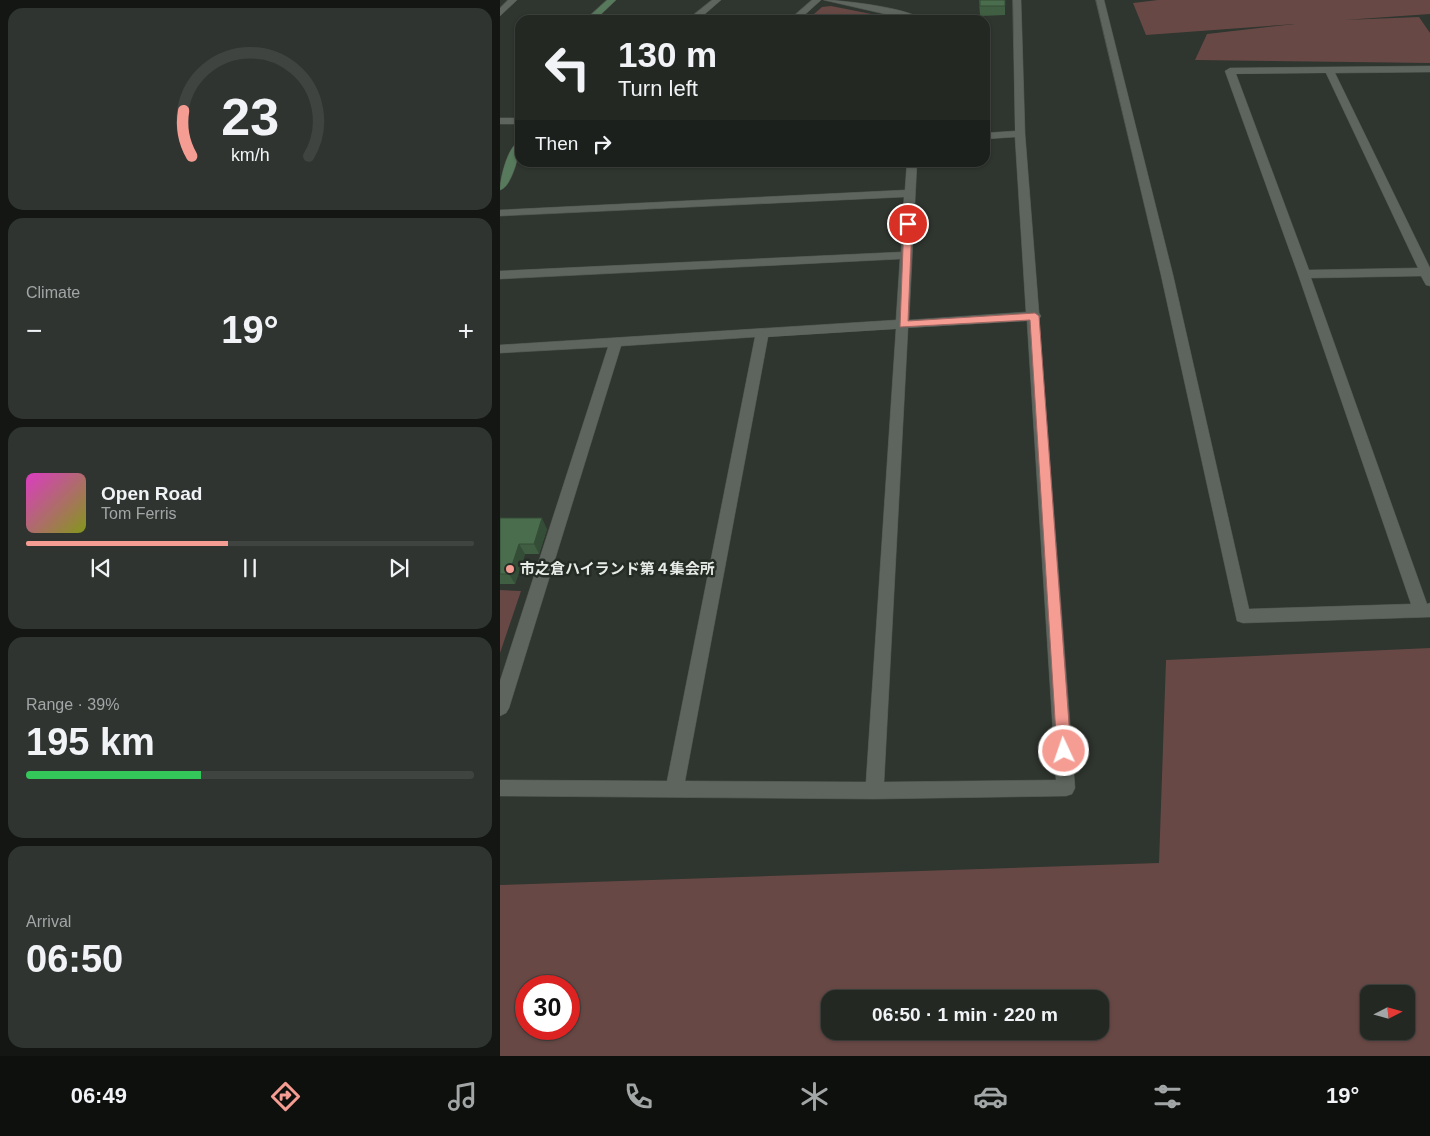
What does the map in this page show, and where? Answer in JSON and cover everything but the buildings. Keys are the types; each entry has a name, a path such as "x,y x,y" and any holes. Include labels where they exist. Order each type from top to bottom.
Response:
{"street":[{"path":"500,12 513,0"},
{"path":"596,15 612,0"},
{"path":"698,15 717,0"},
{"path":"800,15 817,0"},
{"path":"828,0 906,15"},
{"path":"500,788 874,791 1066,788 1035,316 1020,134 1017,0"},
{"path":"1100,0 1164,265 1243,616 1426,610 1230,71 1430,69"},
{"path":"1304,274 1428,275 1329,70"},
{"path":"500,121 515,120"},
{"path":"990,136 1020,134"},
{"path":"500,187 515,160"},
{"path":"874,791 912,167"},
{"path":"500,213 910,193"},
{"path":"500,276 905,255"},
{"path":"500,349 1035,316"},
{"path":"674,789 762,334"},
{"path":"500,708 616,342"}],"shaded area":[{"path":"1158,0 1430,0 1430,14 1344,20 1419,17 1430,33 1430,63 1195,60 1207,34 1295,24 1146,35 1133,3"},
{"path":"831,6 877,15 813,15 822,7"},
{"path":"500,590 521,591 500,653"},
{"path":"1430,648 1430,1056 500,1056 500,885 1159,863 1166,660"}],"place":[{"name":"市之倉ハイランド第４集会所","path":"510,569"}],"route":[{"path":"908,224 903,325 1035,316 1064,751"}]}
